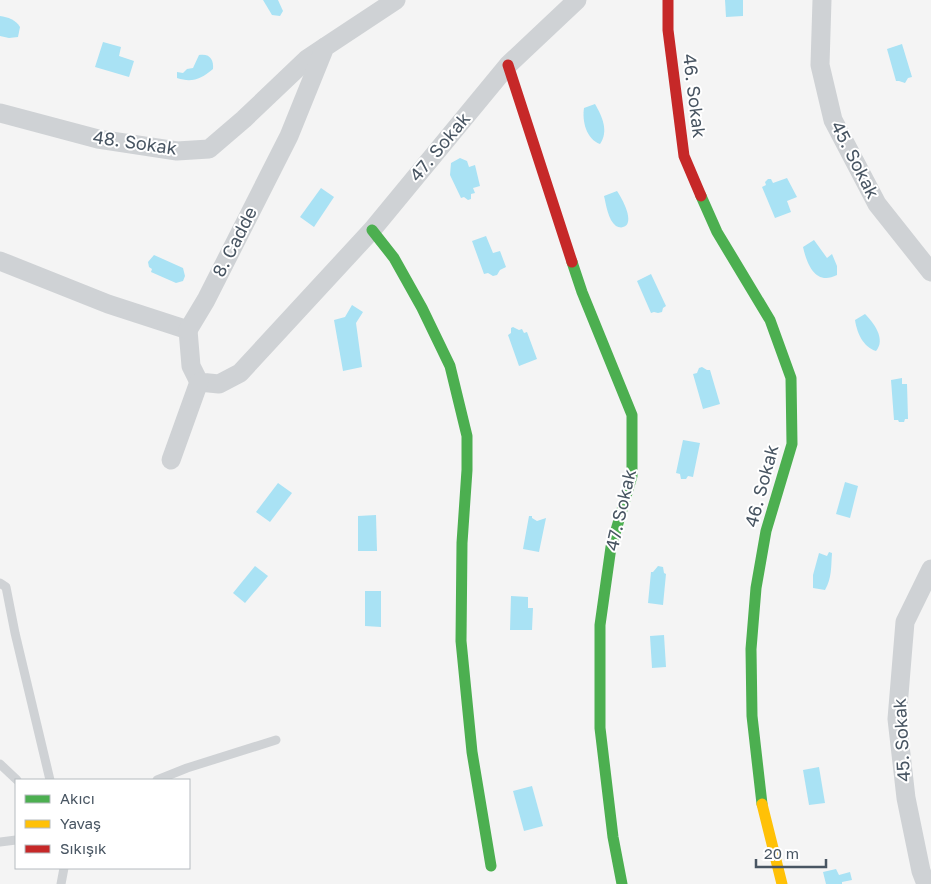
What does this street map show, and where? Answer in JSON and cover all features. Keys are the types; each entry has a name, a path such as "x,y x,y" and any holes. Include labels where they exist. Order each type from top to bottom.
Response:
{"street":[{"path":"325,47 396,0"},
{"name":"47. Sokak","path":"199,382 219,384 240,373 372,230 508,65 577,0"},
{"name":"46. Sokak","path":"668,0 668,30 684,156 717,232 770,320 791,378 792,444 766,532 756,588 751,649 752,716 757,767 763,809 782,884"},
{"name":"45. Sokak","path":"822,0 820,65 833,120 877,204 931,272"},
{"name":"48. Sokak","path":"0,113 98,139 177,151 208,149 244,120 307,59 325,47"},
{"name":"8. Cadde","path":"188,330 206,300 289,136 325,47"},
{"name":"47. Sokak","path":"508,65 582,292 632,415 632,476 611,547 600,625 600,728 622,884"},
{"path":"372,230 394,258 422,308 450,366 467,436 467,470 462,543 461,641 472,752 490,866"},
{"path":"0,261 108,304 188,330 191,366 199,382 171,460"},
{"name":"45. Sokak","path":"926,884 921,871 906,798 897,719 905,622 931,569"}],"lane":[{"path":"0,583 6,587 50,779"},
{"path":"160,779 187,768 276,740"},
{"path":"0,764 16,779"},
{"path":"0,842 15,840"},
{"path":"61,884 64,869"}],"water":[{"path":"263,0 278,0 283,11 280,16 272,15"},
{"path":"725,0 743,0 743,16 726,17"},
{"path":"0,16 16,22 20,27 18,37 0,36"},
{"path":"103,42 121,47 119,56 134,61 129,77 95,67"},
{"path":"902,44 912,77 908,78 905,83 896,81 887,49"},
{"path":"199,55 209,56 213,63 213,69 192,80 177,78 177,72 183,73 187,69 193,68"},
{"path":"595,104 602,119 604,129 603,139 600,144 595,142 588,134 584,118 584,108"},
{"path":"460,158 467,161 469,167 475,165 480,186 473,188 475,193 471,194 471,199 468,200 464,197 461,198 450,175 451,163"},
{"path":"787,178 797,197 787,201 791,212 775,218 762,187 766,185 765,182 768,179 771,179 773,183"},
{"path":"321,188 334,197 314,227 300,217"},
{"path":"617,191 625,205 628,216 627,225 621,227 616,226 611,220 604,196"},
{"path":"486,236 493,253 500,251 506,267 493,276 488,273 484,274 472,241"},
{"path":"814,240 827,258 832,254 837,266 837,275 823,278 818,276 810,267 803,247"},
{"path":"154,255 183,268 185,276 183,281 176,283 151,272 152,269 149,267 148,262"},
{"path":"651,274 666,306 662,312 658,313 651,313 637,281"},
{"path":"352,305 363,312 356,323 362,367 343,371 334,320 345,317"},
{"path":"865,314 878,331 880,341 876,351 864,343 857,330 855,320"},
{"path":"513,327 519,330 522,329 524,333 527,332 537,359 519,366 508,335"},
{"path":"702,367 710,370 720,404 703,409 693,374 697,373 699,368"},
{"path":"902,378 902,384 907,384 908,419 905,419 904,422 899,422 894,420 891,380"},
{"path":"683,440 700,443 693,477 688,476 686,479 681,479 680,474 676,473"},
{"path":"845,482 858,486 850,518 836,514"},
{"path":"278,483 292,493 270,522 256,512"},
{"path":"376,515 377,551 358,551 358,516"},
{"path":"529,516 532,516 537,521 546,518 539,552 523,549"},
{"path":"829,552 832,553 831,572 825,590 813,588 813,575 819,553 827,556"},
{"path":"255,566 268,576 245,603 233,593"},
{"path":"658,566 663,567 666,574 663,605 648,603 651,572"},
{"path":"365,591 381,591 381,627 365,626"},
{"path":"511,596 528,597 528,608 533,608 532,630 510,630"},
{"path":"664,635 666,667 652,668 650,636"},
{"path":"819,767 825,803 809,805 803,770"},
{"path":"532,786 543,826 524,831 513,791"},
{"path":"836,869 839,875 850,872 852,880 842,882 842,884 826,884 823,872"}],"traffic: fast":[{"path":"701,196 717,232 770,320 791,378 792,444 766,531 756,588 751,649 752,716 762,804"},
{"path":"372,230 394,258 422,308 450,366 467,436 467,470 462,543 461,641 472,752 491,866"},
{"path":"572,262 582,292 632,415 632,476 611,547 600,625 600,728 613,837 622,884"}],"traffic: slow":[{"path":"762,804 782,884"}],"traffic: jam":[{"path":"668,0 668,30 684,156 701,196"},
{"path":"508,65 572,262"}]}
